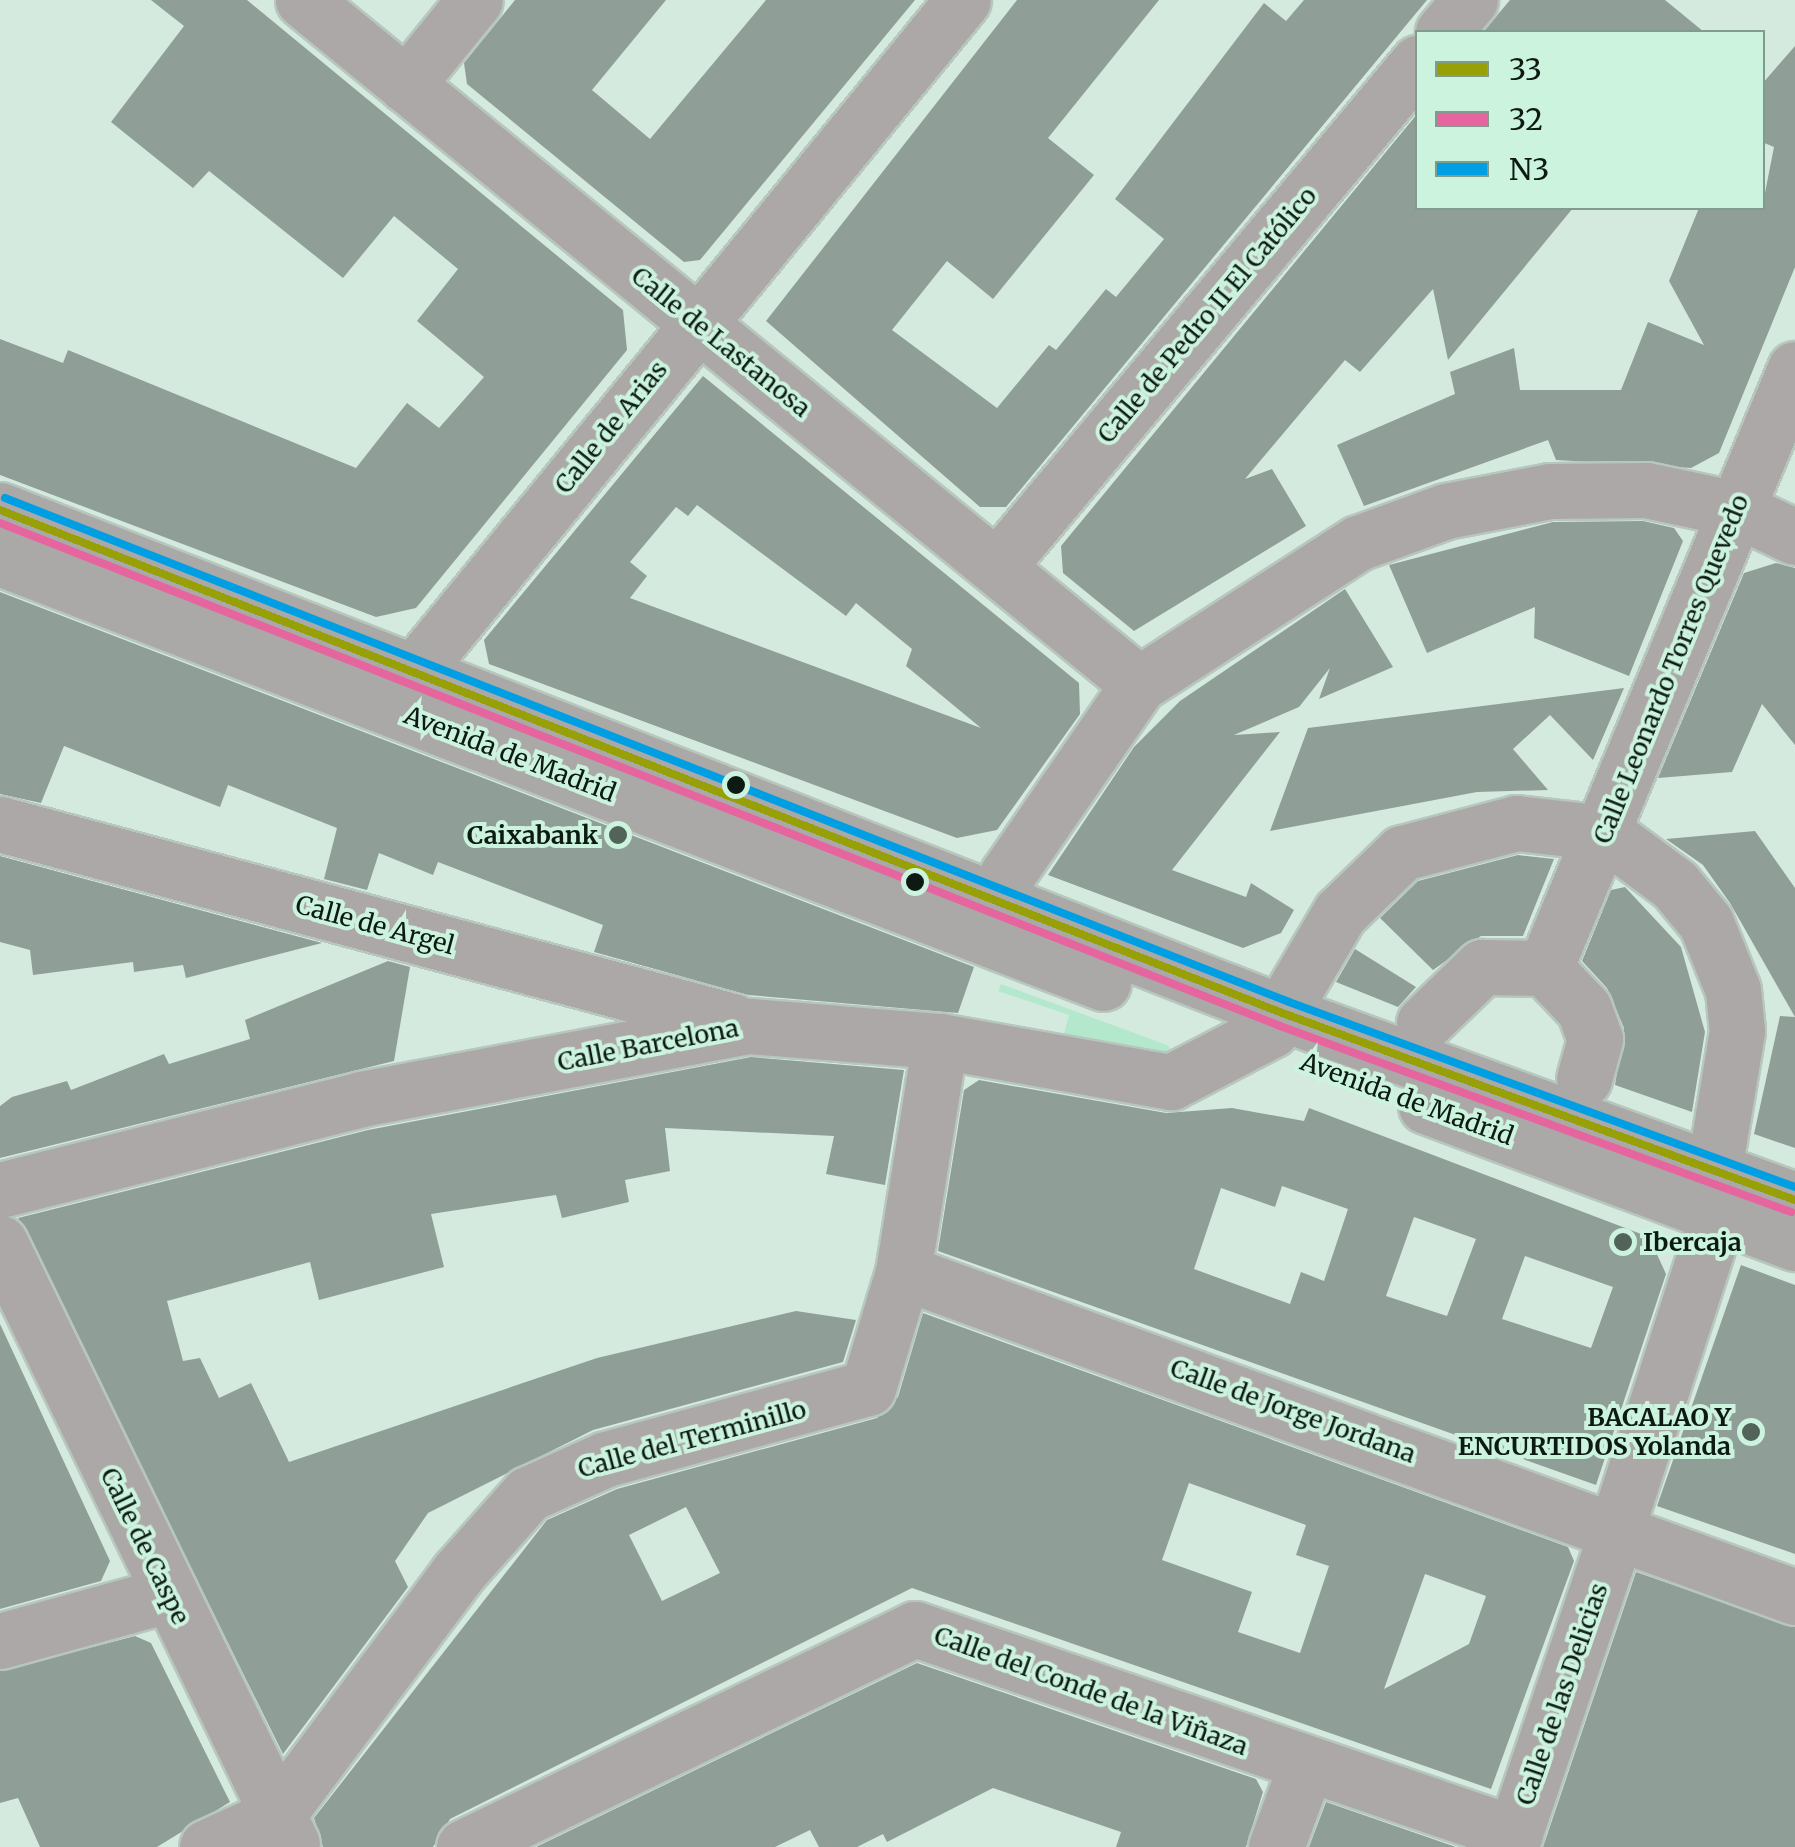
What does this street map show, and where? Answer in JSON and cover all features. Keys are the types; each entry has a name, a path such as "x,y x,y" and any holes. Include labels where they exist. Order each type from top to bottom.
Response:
{"main road":[{"name":"Avenida de Madrid","path":"0,510 415,671 1012,927 1269,1029 1716,1192 1795,1243"},
{"name":"Avenida de Madrid","path":"0,558 1012,927"},
{"name":"Avenida de Madrid","path":"1716,1192 1795,1200"}],"street":[{"name":"Calle de Lastanosa","path":"303,0 1139,684"},
{"path":"406,85 475,0"},
{"name":"Calle de Arias","path":"415,671 696,321 962,0"},
{"path":"1444,30 1470,0"},
{"name":"Calle de Pedro II El Católico","path":"997,567 1415,66"},
{"name":"Calle Leonardo Torres Quevedo","path":"1545,968 1606,833 1795,369"},
{"path":"1012,927 1020,853 1139,684 1358,543 1446,511 1550,491 1646,490 1736,508 1795,537"},
{"path":"1269,1029 1340,913 1402,853 1516,822 1606,833"},
{"name":"Calle de Argel","path":"0,824 750,1026"},
{"name":"Calle de las Delicias","path":"1512,1841 1617,1529 1716,1192 1736,1074 1723,957 1674,885 1606,833"},
{"path":"1424,1022 1482,967 1545,968 1584,1008 1595,1039 1584,1079"},
{"name":"Calle Barcelona","path":"0,1190 362,1098 750,1026 940,1041 1172,1082 1269,1029"},
{"name":"Calle del Terminillo","path":"207,1847 281,1822 456,1574 528,1494 606,1458 856,1395 876,1376 903,1272 940,1041"},
{"name":"Calle de Caspe","path":"0,1243 281,1822"},
{"name":"Calle de Jorge Jordana","path":"903,1272 1795,1597"},
{"path":"0,1640 168,1594"},
{"name":"Calle del Conde de la Viñaza","path":"464,1847 910,1629 1512,1841"},
{"path":"1276,1847 1305,1768"}],"green space":[{"path":"1001,984 1167,1045 1173,1052 1160,1058 1064,1034 1069,1015 998,991"}],"building":[{"path":"151,0 247,0 623,310 627,350 416,608 376,617 0,475 0,339 63,363 68,350 356,468 407,403 439,428 484,377 417,321 458,269 394,216 343,278 209,171 193,188 111,122 184,26"},
{"path":"515,0 666,0 592,90 650,139 766,0 915,0 700,260 684,262 467,84 464,63"},
{"path":"1017,0 1159,0 1048,138 1094,175 993,299 947,261 892,330 997,408 1049,345 1056,350 1106,289 1116,297 1164,239 1115,199 1264,3 1286,21 1304,0 1427,0 1006,507 980,507 766,321"},
{"path":"1510,0 1665,0 1702,30 1485,30"},
{"path":"1795,46 1795,267 1719,453 1691,468 1556,460 1548,440 1364,506 1337,445 1455,394 1450,372 1514,348 1520,390 1621,390 1648,322 1704,345 1669,281 1698,210 1765,210 1774,147 1765,143 1765,81"},
{"path":"1415,117 1415,210 1571,210 1448,360 1433,289 1360,372 1345,360 1245,479 1272,469 1306,526 1134,631 1063,573 1061,546"},
{"path":"703,376 1079,683 1080,714 997,830 957,838 489,664 484,640","holes":["697,505 846,616 856,603 912,649 906,666 981,728 630,598 647,576 630,562 676,507 688,516"]},
{"path":"1643,521 1674,528 1683,541 1629,676 1534,638 1535,607 1427,653 1389,565 1553,522"},
{"path":"1776,563 1795,568 1795,745 1762,704 1732,772 1658,778 1744,573"},
{"path":"1345,589 1393,667 1319,699 1330,668 1299,707 1234,735 1280,732 1172,870 1246,897 1251,883 1294,910 1281,933 1243,948 1048,875 1134,747 1180,701"},
{"path":"0,592 974,967 958,1013 748,995 594,952 603,925 438,862 433,875 379,853 367,890 324,879 337,828 228,785 220,807 64,746 41,803 0,794"},
{"path":"1624,688 1593,760 1550,715 1513,749 1548,790 1477,792 1270,831 1308,728"},
{"path":"1755,831 1795,888 1795,1017 1730,903 1703,865 1666,839"},
{"path":"1518,855 1554,859 1523,936 1481,936 1433,970 1380,918 1418,881"},
{"path":"0,856 322,943 186,978 183,965 134,972 133,962 33,975 30,950 0,942"},
{"path":"1625,887 1681,947 1705,1032 1692,1112 1615,1085 1624,1028 1607,988 1582,961 1611,890"},
{"path":"1355,949 1416,987 1398,1007 1336,982"},
{"path":"388,961 410,967 394,1061 0,1158 0,1106 12,1097 67,1081 71,1090 164,1054 169,1064 250,1039 245,1020"},
{"path":"1780,1016 1795,1017 1795,1148 1754,1134"},
{"path":"751,1057 904,1070 885,1185 826,1174 834,1136 665,1128 670,1171 625,1180 629,1202 562,1218 556,1195 431,1214 444,1267 319,1300 310,1262 167,1301 183,1361 200,1358 219,1398 251,1383 289,1462 597,1358 796,1311 856,1320 843,1362 593,1430 428,1513 395,1561 408,1587 283,1754 18,1218 368,1130"},
{"path":"979,1080 1166,1113 1232,1108 1304,1121 1309,1108 1649,1237 1666,1274 1596,1485 938,1251 964,1090","holes":["1282,1186 1348,1209 1324,1281 1301,1272 1290,1304 1194,1269 1221,1188 1275,1207","1414,1217 1476,1239 1447,1316 1386,1296","1525,1256 1613,1287 1591,1348 1502,1319"]},
{"path":"1741,1265 1795,1285 1795,1554 1657,1506"},
{"path":"923,1313 1568,1547 1574,1561 1491,1789 912,1588 450,1819 433,1847 323,1847 314,1818 547,1520 617,1489 877,1418 898,1397","holes":["1189,1483 1306,1525 1296,1555 1329,1566 1300,1653 1238,1632 1252,1592 1162,1560","686,1507 720,1573 662,1601 629,1535","1425,1574 1486,1596 1469,1644 1384,1689"]},
{"path":"0,1324 110,1561 101,1581 0,1609"},
{"path":"1636,1572 1795,1627 1795,1847 1543,1847"},
{"path":"135,1636 151,1643 230,1802 157,1847 40,1847 18,1798 0,1803 0,1671"},
{"path":"917,1663 1256,1779 1263,1792 1246,1847 1116,1847 1121,1832 993,1788 887,1842 883,1834 857,1847 819,1847 810,1830 775,1847 536,1847"},
{"path":"1326,1802 1456,1847 1309,1847"}],"transit line":[{"name":"N3","path":"5,498 1289,1002 1795,1187"},
{"name":"33","path":"0,510 1285,1014 1795,1200"},
{"name":"32","path":"0,523 1280,1026 1791,1212"}],"place":[{"name":"Caixabank","path":"618,835"},
{"name":"Ibercaja","path":"1623,1242"},
{"name":"BACALAO Y ENCURTIDOS Yolanda","path":"1751,1432"}]}
